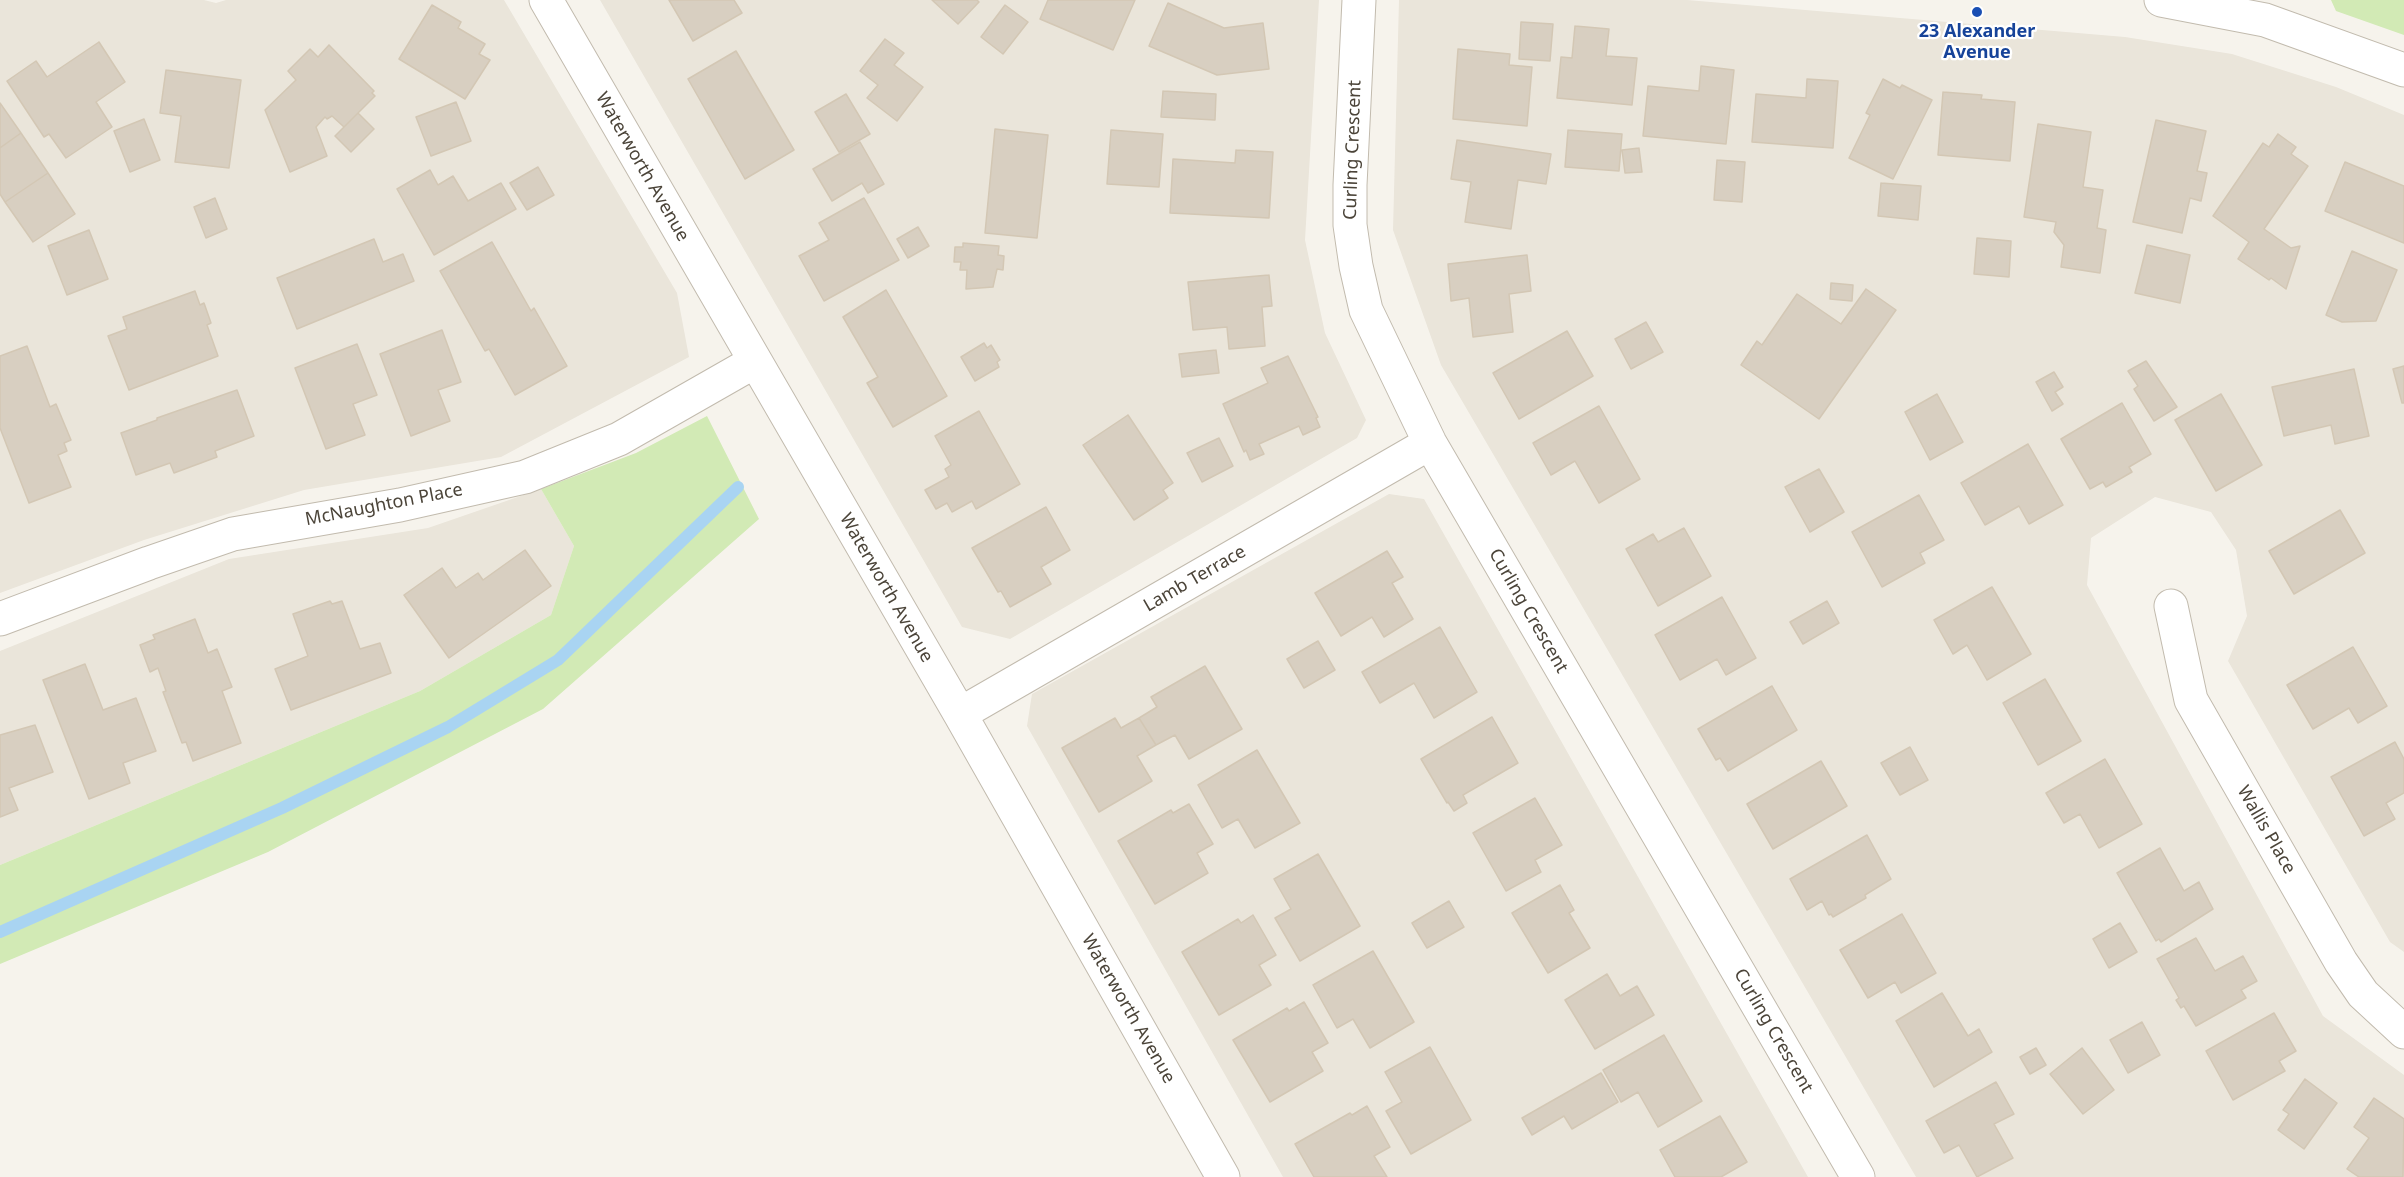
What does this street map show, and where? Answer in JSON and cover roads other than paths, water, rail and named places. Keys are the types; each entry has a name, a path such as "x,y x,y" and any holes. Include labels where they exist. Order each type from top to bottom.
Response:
{"street":[{"name":"Waterworth Avenue","path":"546,0 960,714 1223,1177"},
{"name":"Curling Crescent","path":"1359,0 1350,225 1366,310 1430,443 1858,1177"},
{"path":"2161,0 2268,10 2404,70"},
{"name":"McNaughton Place","path":"0,619 233,534 400,505 525,477 619,439 754,362"},
{"name":"Lamb Terrace","path":"960,714 1430,443"},
{"name":"Wallis Place","path":"2171,606 2191,700 2341,962 2363,994 2404,1032"}],"waterway":[{"path":"0,932 282,808 448,727 558,660 738,487"}],"place":[{"name":"23 Alexander Avenue","path":"1977,12"}]}
